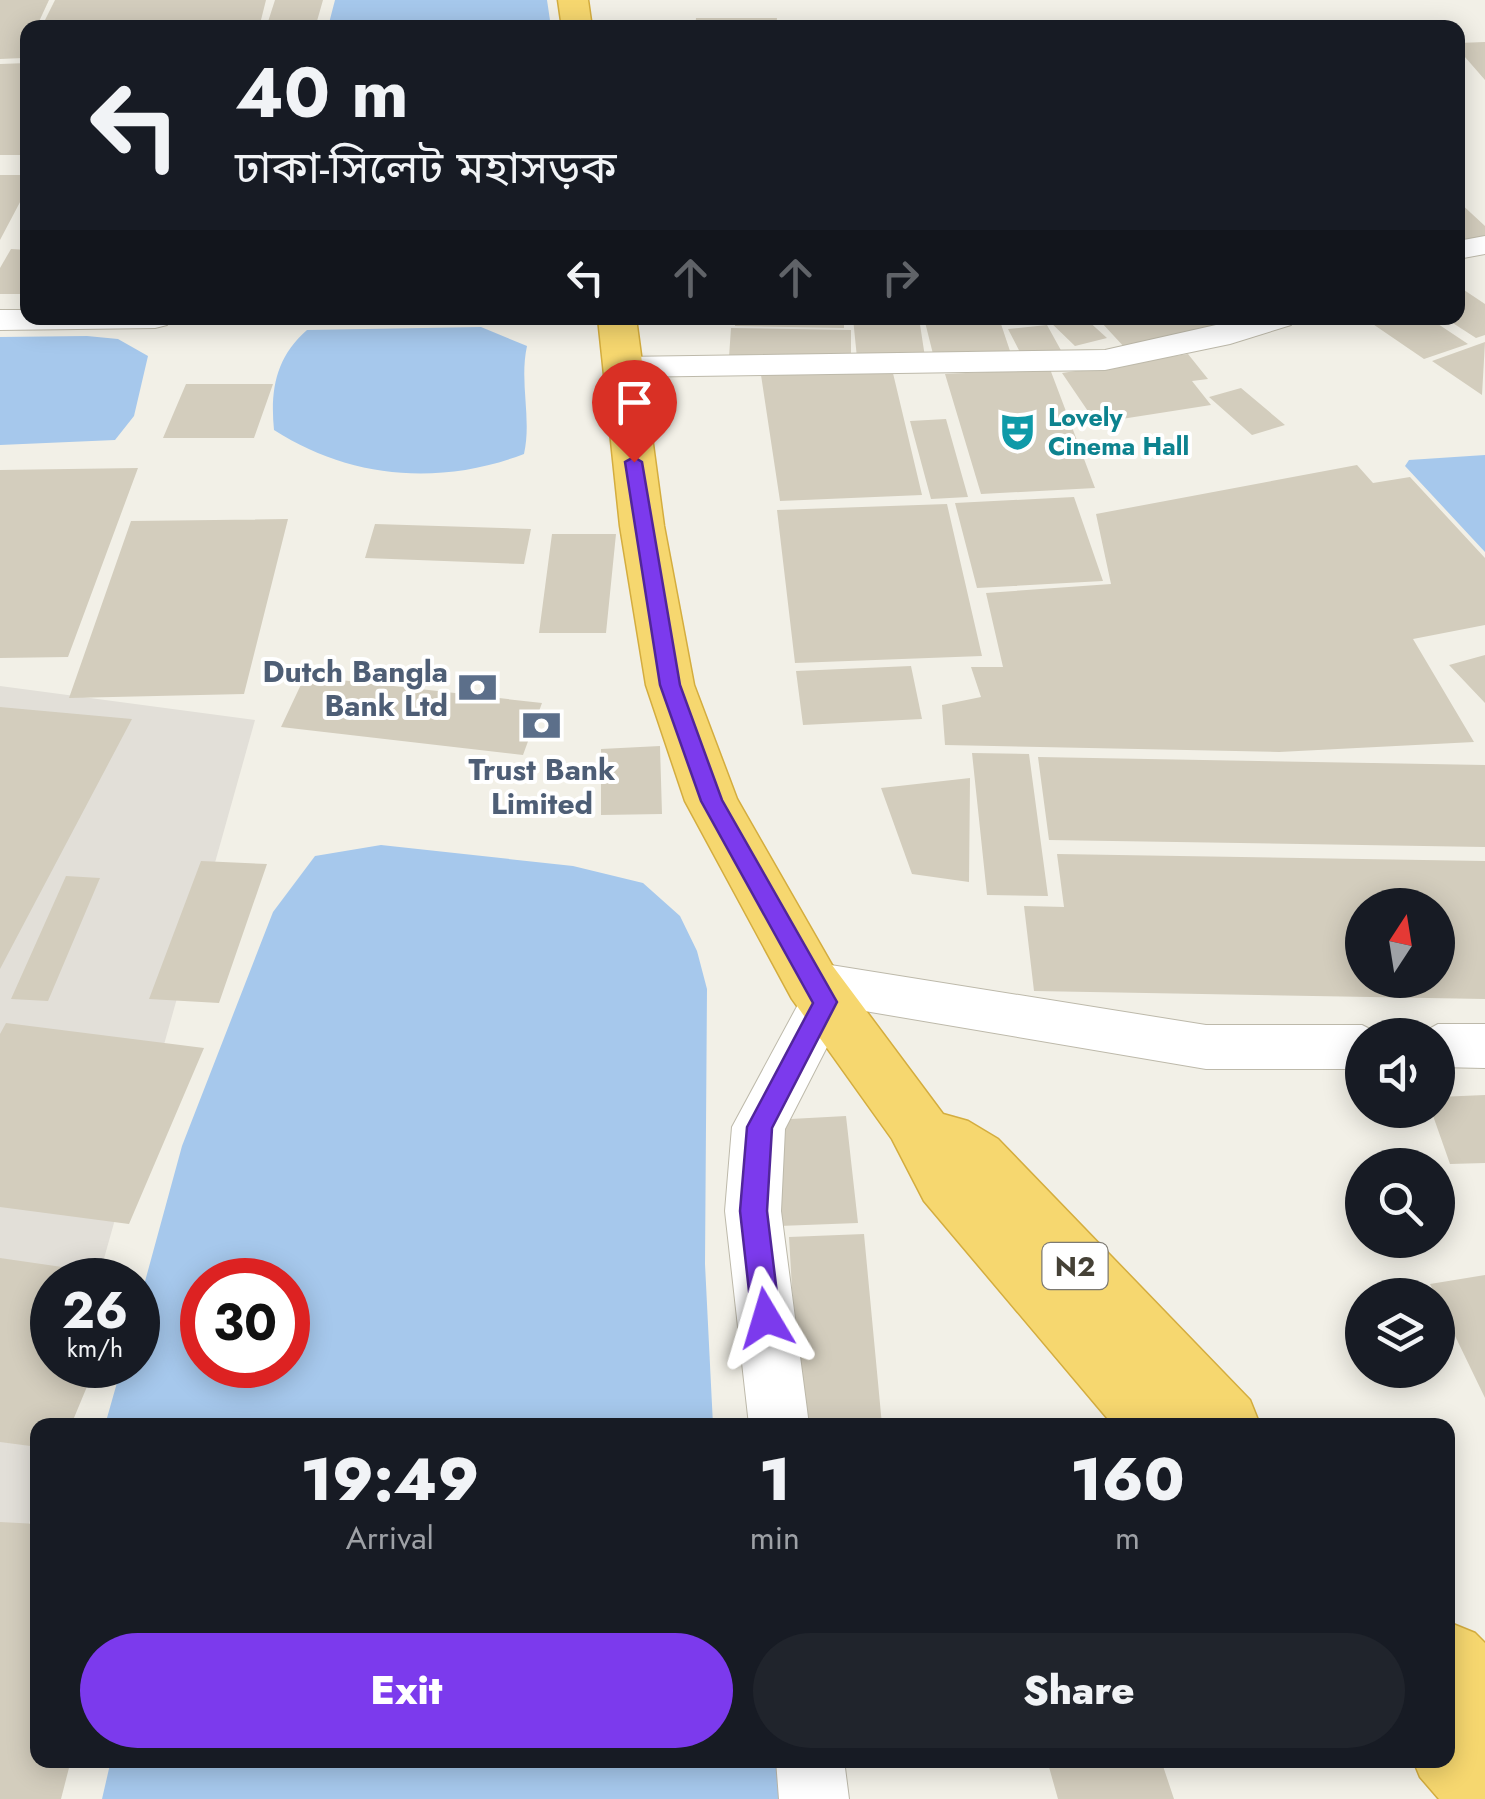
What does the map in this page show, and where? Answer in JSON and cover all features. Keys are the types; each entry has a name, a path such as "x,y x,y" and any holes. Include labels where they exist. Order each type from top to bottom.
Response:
{"highway":[{"name":"N2","path":"618,325 642,526 670,685 712,801 819,992 914,1120 946,1180 1153,1418"},
{"name":"N2","path":"914,1120 976,1159 1218,1418"},
{"path":"1455,1668 1485,1700"},
{"path":"1455,1756 1485,1790"}],"street":[{"path":"622,367 758,362 945,365 1105,360 1257,325"},
{"path":"778,1418 754,1211 760,1127 819,992 1206,1047 1345,1046"},
{"path":"1455,1046 1485,1046"},
{"path":"811,1768 814,1799"}],"shaded area":[{"path":"0,686 255,720 104,1258 30,1258 30,1388 47,1388 40,1418 30,1418 30,1520 0,1625"}],"water":[{"path":"335,0 547,0 550,20 330,20"},
{"path":"481,327 527,346 524,454 460,471 396,472 333,459 274,430 277,375 288,351 307,330"},
{"path":"0,337 118,339 148,356 134,416 115,440 0,445"},
{"path":"1485,455 1485,552 1405,466 1409,460"},
{"path":"381,845 573,866 643,883 680,916 697,951 707,989 705,1264 713,1418 107,1418 115,1388 160,1388 160,1258 151,1258 182,1146 273,912 315,856"},
{"path":"109,1768 804,1768 807,1799 102,1799"}],"building":[{"path":"0,0 49,0 40,20 20,20 20,58 0,59"},
{"path":"55,0 266,0 261,20 45,20"},
{"path":"275,0 323,0 317,20 269,20"},
{"path":"696,18 777,18 777,20"},
{"path":"1485,42 1485,80 1465,57 1465,43"},
{"path":"20,63 20,155 0,155 0,64"},
{"path":"0,175 20,175 20,202 0,240"},
{"path":"1465,207 1485,226 1485,240 1465,243"},
{"path":"11,249 20,250 20,294 0,294 0,268"},
{"path":"1465,291 1485,304 1485,335 1476,338 1456,325 1465,325"},
{"path":"844,325 844,328 735,326"},
{"path":"854,325 920,325 925,357 857,358"},
{"path":"926,325 1001,325 1010,351 933,354"},
{"path":"1047,325 1063,354 1023,358 1008,329"},
{"path":"1053,325 1093,325 1107,338 1075,346"},
{"path":"1104,325 1211,325 1216,330 1126,349"},
{"path":"1374,325 1440,325 1468,344 1424,359"},
{"path":"731,328 851,330 851,359 729,357"},
{"path":"1485,342 1482,395 1432,361"},
{"path":"1188,354 1208,379 1192,381 1211,405 1096,423 1062,373"},
{"path":"892,369 922,495 780,501 761,375"},
{"name":"Lovely Cinema Hall","path":"1050,369 1095,488 981,494 945,374"},
{"path":"186,384 273,384 254,438 163,438"},
{"path":"1241,388 1285,425 1252,435 1209,397"},
{"path":"946,419 968,497 931,499 910,421"},
{"path":"1357,465 1373,483 1410,477 1485,558 1485,625 1413,639 1474,742 1279,752 945,745 942,705 981,697 971,667 1003,667 986,593 1111,584 1096,514"},
{"path":"138,468 68,657 0,658 0,470"},
{"path":"1074,497 1103,581 977,588 955,503"},
{"path":"947,504 982,656 795,663 777,510"},
{"path":"288,519 244,694 69,698 131,521"},
{"path":"375,524 531,529 524,564 365,558"},
{"path":"552,534 616,534 606,633 539,633"},
{"path":"1485,655 1485,703 1449,665"},
{"path":"911,666 922,719 803,725 796,671"},
{"path":"305,676 542,703 523,755 281,727"},
{"path":"0,707 132,719 0,969"},
{"path":"660,746 662,814 601,815 601,749"},
{"path":"972,753 1029,754 1048,896 987,895"},
{"path":"1038,757 1485,765 1485,847 1049,840"},
{"path":"970,778 969,882 912,874 881,788"},
{"path":"1057,854 1485,861 1485,999 1429,998 1455,998 1455,888 1345,888 1345,997 1034,991 1024,906 1064,907"},
{"path":"201,861 267,864 219,1003 149,999"},
{"path":"66,876 100,878 48,1001 11,999"},
{"path":"6,1023 204,1048 129,1224 0,1207 0,1034"},
{"path":"1485,1095 1485,1163 1455,1164 1455,1148 1444,1148 1437,1128 1455,1128 1455,1096"},
{"path":"846,1116 858,1223 779,1226 772,1120"},
{"path":"864,1234 881,1418 800,1418 789,1237"},
{"path":"0,1258 30,1262 30,1388 86,1388 74,1418 30,1418 30,1446 0,1442"},
{"path":"1485,1275 1485,1398 1455,1336 1455,1280"},
{"path":"0,1522 30,1524 30,1768 69,1768 61,1799 0,1799"},
{"path":"1049,1768 1164,1768 1174,1799 1058,1799"}],"place":[{"name":"Lovely Cinema Hall","path":"1018,431"},
{"name":"Dutch Bangla Bank Ltd","path":"478,688"},
{"name":"Trust Bank Limited","path":"542,725"}],"route":[{"path":"634,462 670,685 712,801 767,905 825,1002 760,1127 754,1211 766,1318"}]}
